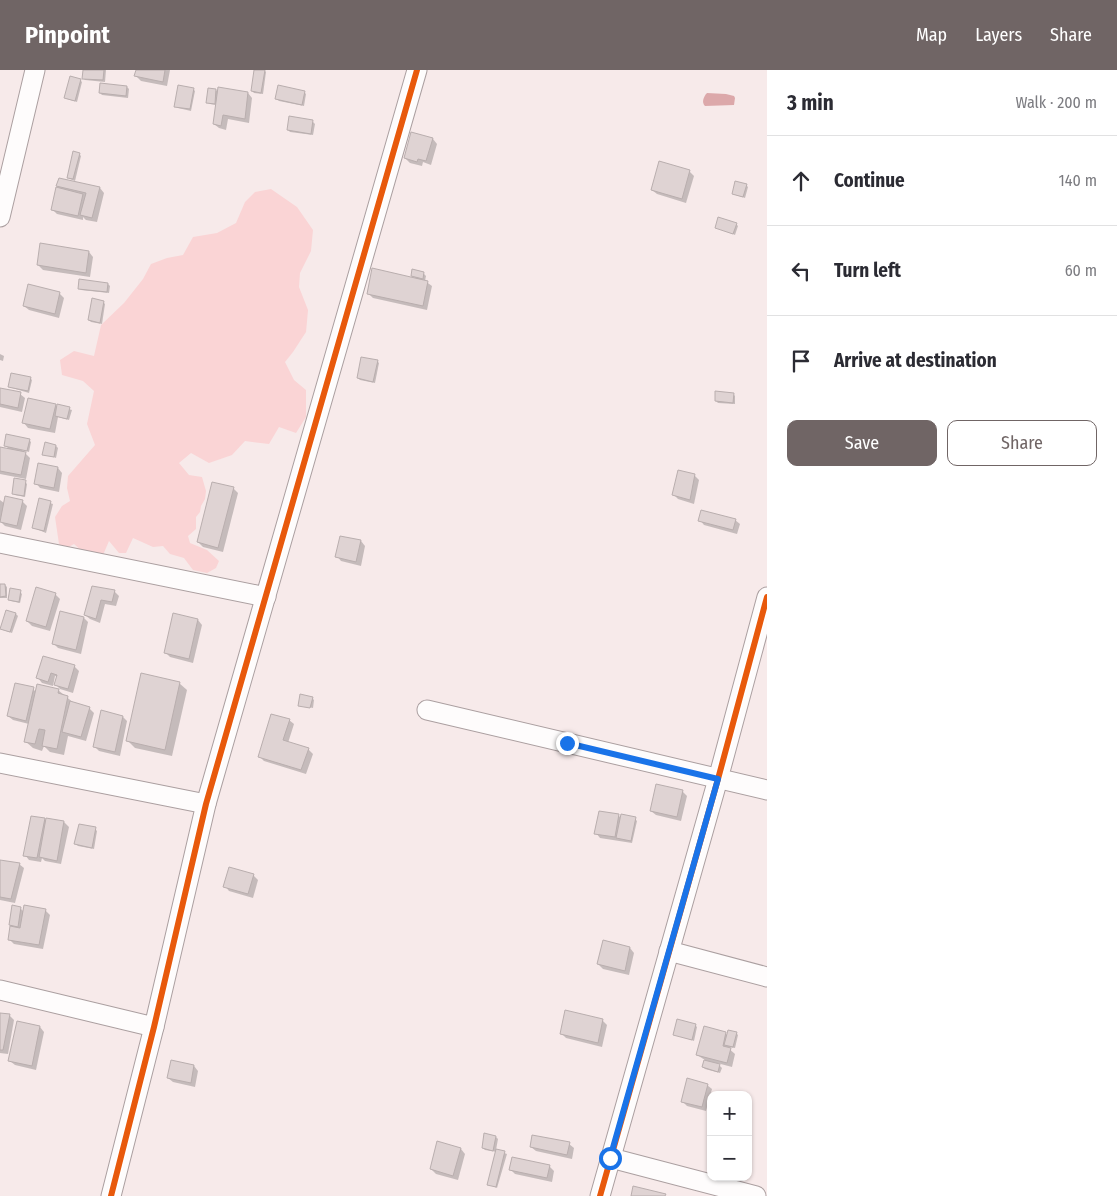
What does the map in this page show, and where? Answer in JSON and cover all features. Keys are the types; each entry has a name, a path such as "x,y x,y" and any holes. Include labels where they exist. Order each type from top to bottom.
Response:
{"street":[{"path":"0,218 35,70"},
{"path":"111,1196 154,1027 206,804 417,70"},
{"path":"0,543 266,597"},
{"path":"600,1196 718,779 767,597"},
{"path":"427,710 767,790"},
{"path":"0,763 206,804"},
{"path":"669,952 767,977"},
{"path":"0,990 154,1027"},
{"path":"610,1158 756,1196"}],"shaded area":[{"path":"707,93 734,96 734,105 705,106 703,101"},
{"path":"271,189 297,207 313,230 311,251 300,273 299,287 308,310 306,332 285,362 294,380 306,390 306,417 296,433 279,427 269,444 245,441 232,455 209,463 191,453 179,463 189,475 202,477 206,491 200,512 196,517 196,529 188,536 190,543 207,550 219,561 216,568 207,573 193,570 184,558 170,554 163,546 153,547 133,538 126,553 119,553 109,541 103,555 84,553 74,544 65,549 59,544 55,517 62,506 70,501 67,488 68,476 95,445 87,424 94,391 83,381 62,375 60,360 74,351 94,356 101,325 124,303 143,279 151,264 183,255 193,237 217,233 236,223 245,202 255,192"}],"building":[{"path":"83,70 104,70 103,80 82,79"},
{"path":"136,70 165,70 163,82 134,76"},
{"path":"254,70 265,70 261,93 251,91"},
{"path":"70,76 81,79 75,101 64,98"},
{"path":"100,83 127,86 126,96 99,93"},
{"path":"178,85 194,88 190,109 174,107"},
{"path":"278,85 305,91 302,105 275,99"},
{"path":"218,87 248,92 245,119 223,115 221,126 213,124"},
{"path":"208,88 216,89 215,104 206,103"},
{"path":"289,116 313,120 311,134 287,130"},
{"path":"411,132 433,138 426,161 418,159 417,162 404,158"},
{"path":"73,151 80,153 73,179 67,178"},
{"path":"659,161 690,170 682,199 651,190"},
{"path":"59,178 100,187 92,218 80,215 86,193 56,186"},
{"path":"735,181 747,184 743,197 732,194"},
{"path":"56,187 83,194 78,216 51,210"},
{"path":"718,217 737,223 733,234 715,228"},
{"path":"40,243 89,251 86,273 37,265"},
{"path":"372,268 428,281 423,306 367,294"},
{"path":"412,269 424,272 423,279 411,276"},
{"path":"79,279 108,283 107,292 78,289"},
{"path":"28,284 60,292 55,314 23,306"},
{"path":"92,298 104,301 100,323 88,320"},
{"path":"361,357 378,360 373,382 357,378"},
{"path":"11,373 31,377 28,391 8,387"},
{"path":"0,388 21,392 18,408 0,404"},
{"path":"715,391 734,393 733,403 715,401"},
{"path":"28,398 56,404 50,429 22,423"},
{"path":"57,404 70,407 67,419 55,416"},
{"path":"6,434 30,439 27,451 4,446"},
{"path":"45,442 56,445 54,457 42,455"},
{"path":"0,447 26,452 21,475 0,471"},
{"path":"38,463 58,467 54,488 34,484"},
{"path":"678,470 695,474 690,500 672,495"},
{"path":"14,478 26,480 24,496 12,494"},
{"path":"212,482 234,487 218,548 197,542"},
{"path":"5,496 23,500 17,526 0,522"},
{"path":"39,498 51,501 44,531 32,528"},
{"path":"701,510 736,519 733,530 698,521"},
{"path":"340,536 361,540 356,562 335,557"},
{"path":"0,584 5,584 6,596 0,597"},
{"path":"92,586 115,590 112,602 101,600 96,619 84,615"},
{"path":"36,587 56,593 46,627 26,621"},
{"path":"10,588 21,590 19,602 8,600"},
{"path":"6,610 16,613 10,632 0,629"},
{"path":"60,611 84,617 76,650 52,644"},
{"path":"173,613 198,619 189,659 164,653"},
{"path":"43,656 75,665 68,689 54,685 57,675 51,673 48,682 36,678"},
{"path":"141,673 180,682 165,750 126,741"},
{"path":"15,683 34,687 26,721 7,716"},
{"path":"37,684 59,689 58,693 68,696 57,749 42,746 45,730 39,729 35,744 24,742"},
{"path":"300,694 313,697 310,708 298,706"},
{"path":"70,701 90,707 81,737 62,732"},
{"path":"101,710 123,716 115,752 93,747"},
{"path":"271,714 290,719 283,740 309,748 301,770 258,757"},
{"path":"656,784 683,790 677,817 650,811"},
{"path":"599,811 619,814 615,837 594,834"},
{"path":"621,814 636,817 631,841 616,838"},
{"path":"31,816 45,818 37,858 23,856"},
{"path":"46,818 64,821 57,861 39,857"},
{"path":"79,824 96,827 92,848 74,844"},
{"path":"0,860 20,863 11,899 0,897"},
{"path":"229,867 254,874 248,894 223,887"},
{"path":"12,905 21,907 18,927 9,925"},
{"path":"24,905 46,909 39,945 8,940 10,926 20,928"},
{"path":"603,940 630,947 625,971 597,964"},
{"path":"565,1010 603,1019 598,1043 560,1034"},
{"path":"0,1013 10,1014 3,1050 0,1050"},
{"path":"677,1019 696,1024 692,1040 673,1035"},
{"path":"17,1021 40,1026 32,1066 8,1061"},
{"path":"704,1026 726,1032 723,1046 731,1048 727,1063 696,1055"},
{"path":"728,1030 737,1032 733,1047 724,1045"},
{"path":"171,1060 194,1065 191,1083 167,1078"},
{"path":"704,1060 720,1064 718,1072 702,1067"},
{"path":"687,1078 708,1084 702,1107 681,1102"},
{"path":"484,1133 496,1136 493,1151 482,1148"},
{"path":"532,1135 570,1142 567,1155 530,1147"},
{"path":"437,1141 461,1148 453,1176 430,1169"},
{"path":"496,1149 505,1151 496,1187 487,1185"},
{"path":"512,1157 550,1165 547,1178 509,1170"},
{"path":"633,1186 666,1194 665,1196 631,1196"}],"cycle path":[{"path":"111,1196 154,1027 206,804 417,70"},
{"path":"600,1196 718,779 767,597"}],"route":[{"path":"567,743 718,779 610,1158"}]}
